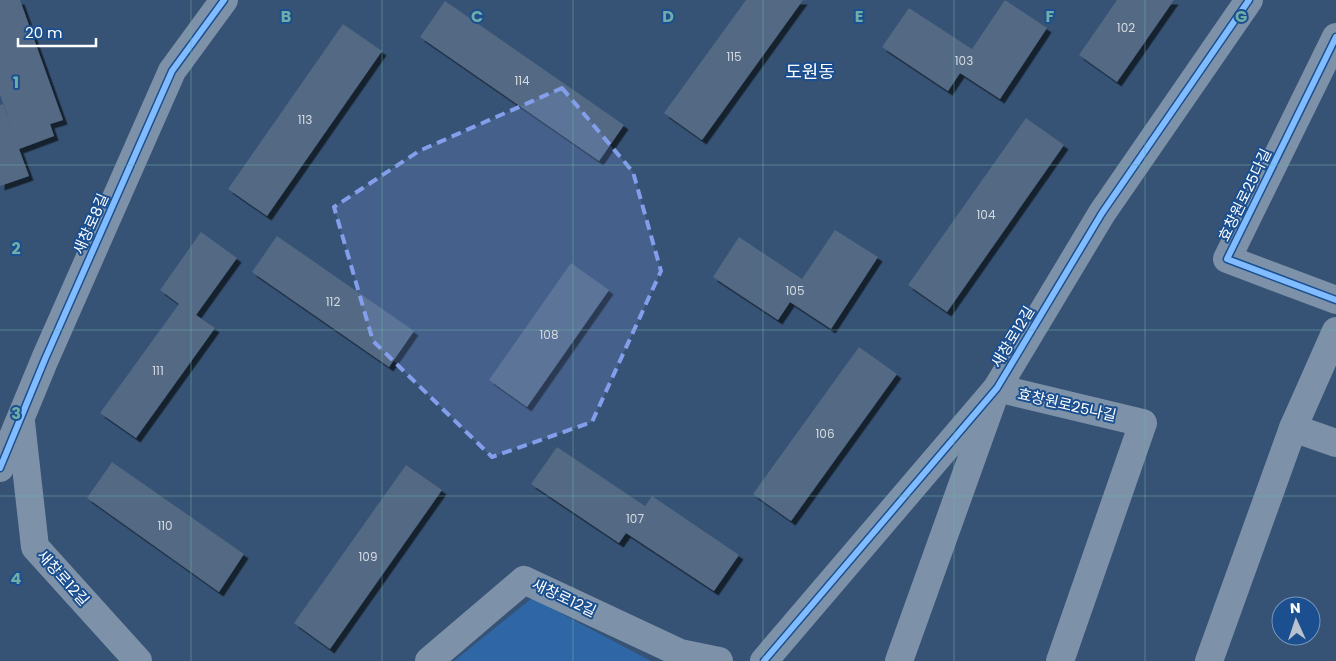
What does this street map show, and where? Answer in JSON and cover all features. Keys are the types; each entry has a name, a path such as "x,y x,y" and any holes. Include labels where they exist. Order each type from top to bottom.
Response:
{"street":[{"name":"새창로8길","path":"0,468 45,359 172,71 224,0"},
{"name":"새창로12길","path":"764,661 997,388 1102,213 1249,0"},
{"name":"효창원로25다길","path":"1336,37 1227,259 1336,300"},
{"path":"1208,661 1294,428 1336,331"},
{"name":"효창원로25나길","path":"899,661 997,388 1143,423 1060,661"},
{"name":"새창로12길","path":"20,418 35,547 138,661"},
{"path":"1294,428 1336,443"},
{"name":"새창로12길","path":"429,661 524,580 679,658 719,661"}],"highlighted area":[{"path":"562,88 633,172 661,271 592,422 492,457 373,341 334,207 419,151"}],"shaded area":[{"path":"532,598 651,661 454,661"}],"building":[{"path":"0,0 20,0 63,120 50,124 54,136 19,149 29,176 0,186 0,105 3,104 12,128 0,95"},
{"path":"746,0 803,0 702,140 664,113"},
{"path":"1005,0 1047,28 1000,99 960,73 948,91 882,47 909,8 972,49"},
{"path":"1117,0 1174,0 1117,82 1079,55"},
{"path":"445,1 624,125 599,161 420,37"},
{"path":"343,24 382,51 267,216 228,189"},
{"path":"1026,118 1064,145 947,312 908,285"},
{"path":"835,230 878,257 831,329 790,302 778,320 713,277 739,237 802,279"},
{"path":"201,232 237,258 196,315 215,328 136,438 100,413 179,304 160,290"},
{"path":"277,236 414,331 389,367 252,272"},
{"path":"571,263 609,290 527,407 489,380"},
{"path":"859,347 897,374 791,521 753,494"},
{"path":"557,447 645,506 652,496 739,555 714,591 626,533 619,543 531,484"},
{"path":"112,462 244,554 219,592 87,498"},
{"path":"406,465 442,490 330,649 294,623"}],"cycle path":[{"path":"0,468 45,359 172,71 224,0"},
{"path":"764,661 997,388 1102,213 1249,0"},
{"path":"1336,37 1227,259 1336,300"}],"district":[{"name":"도원동","path":"810,72"}]}
